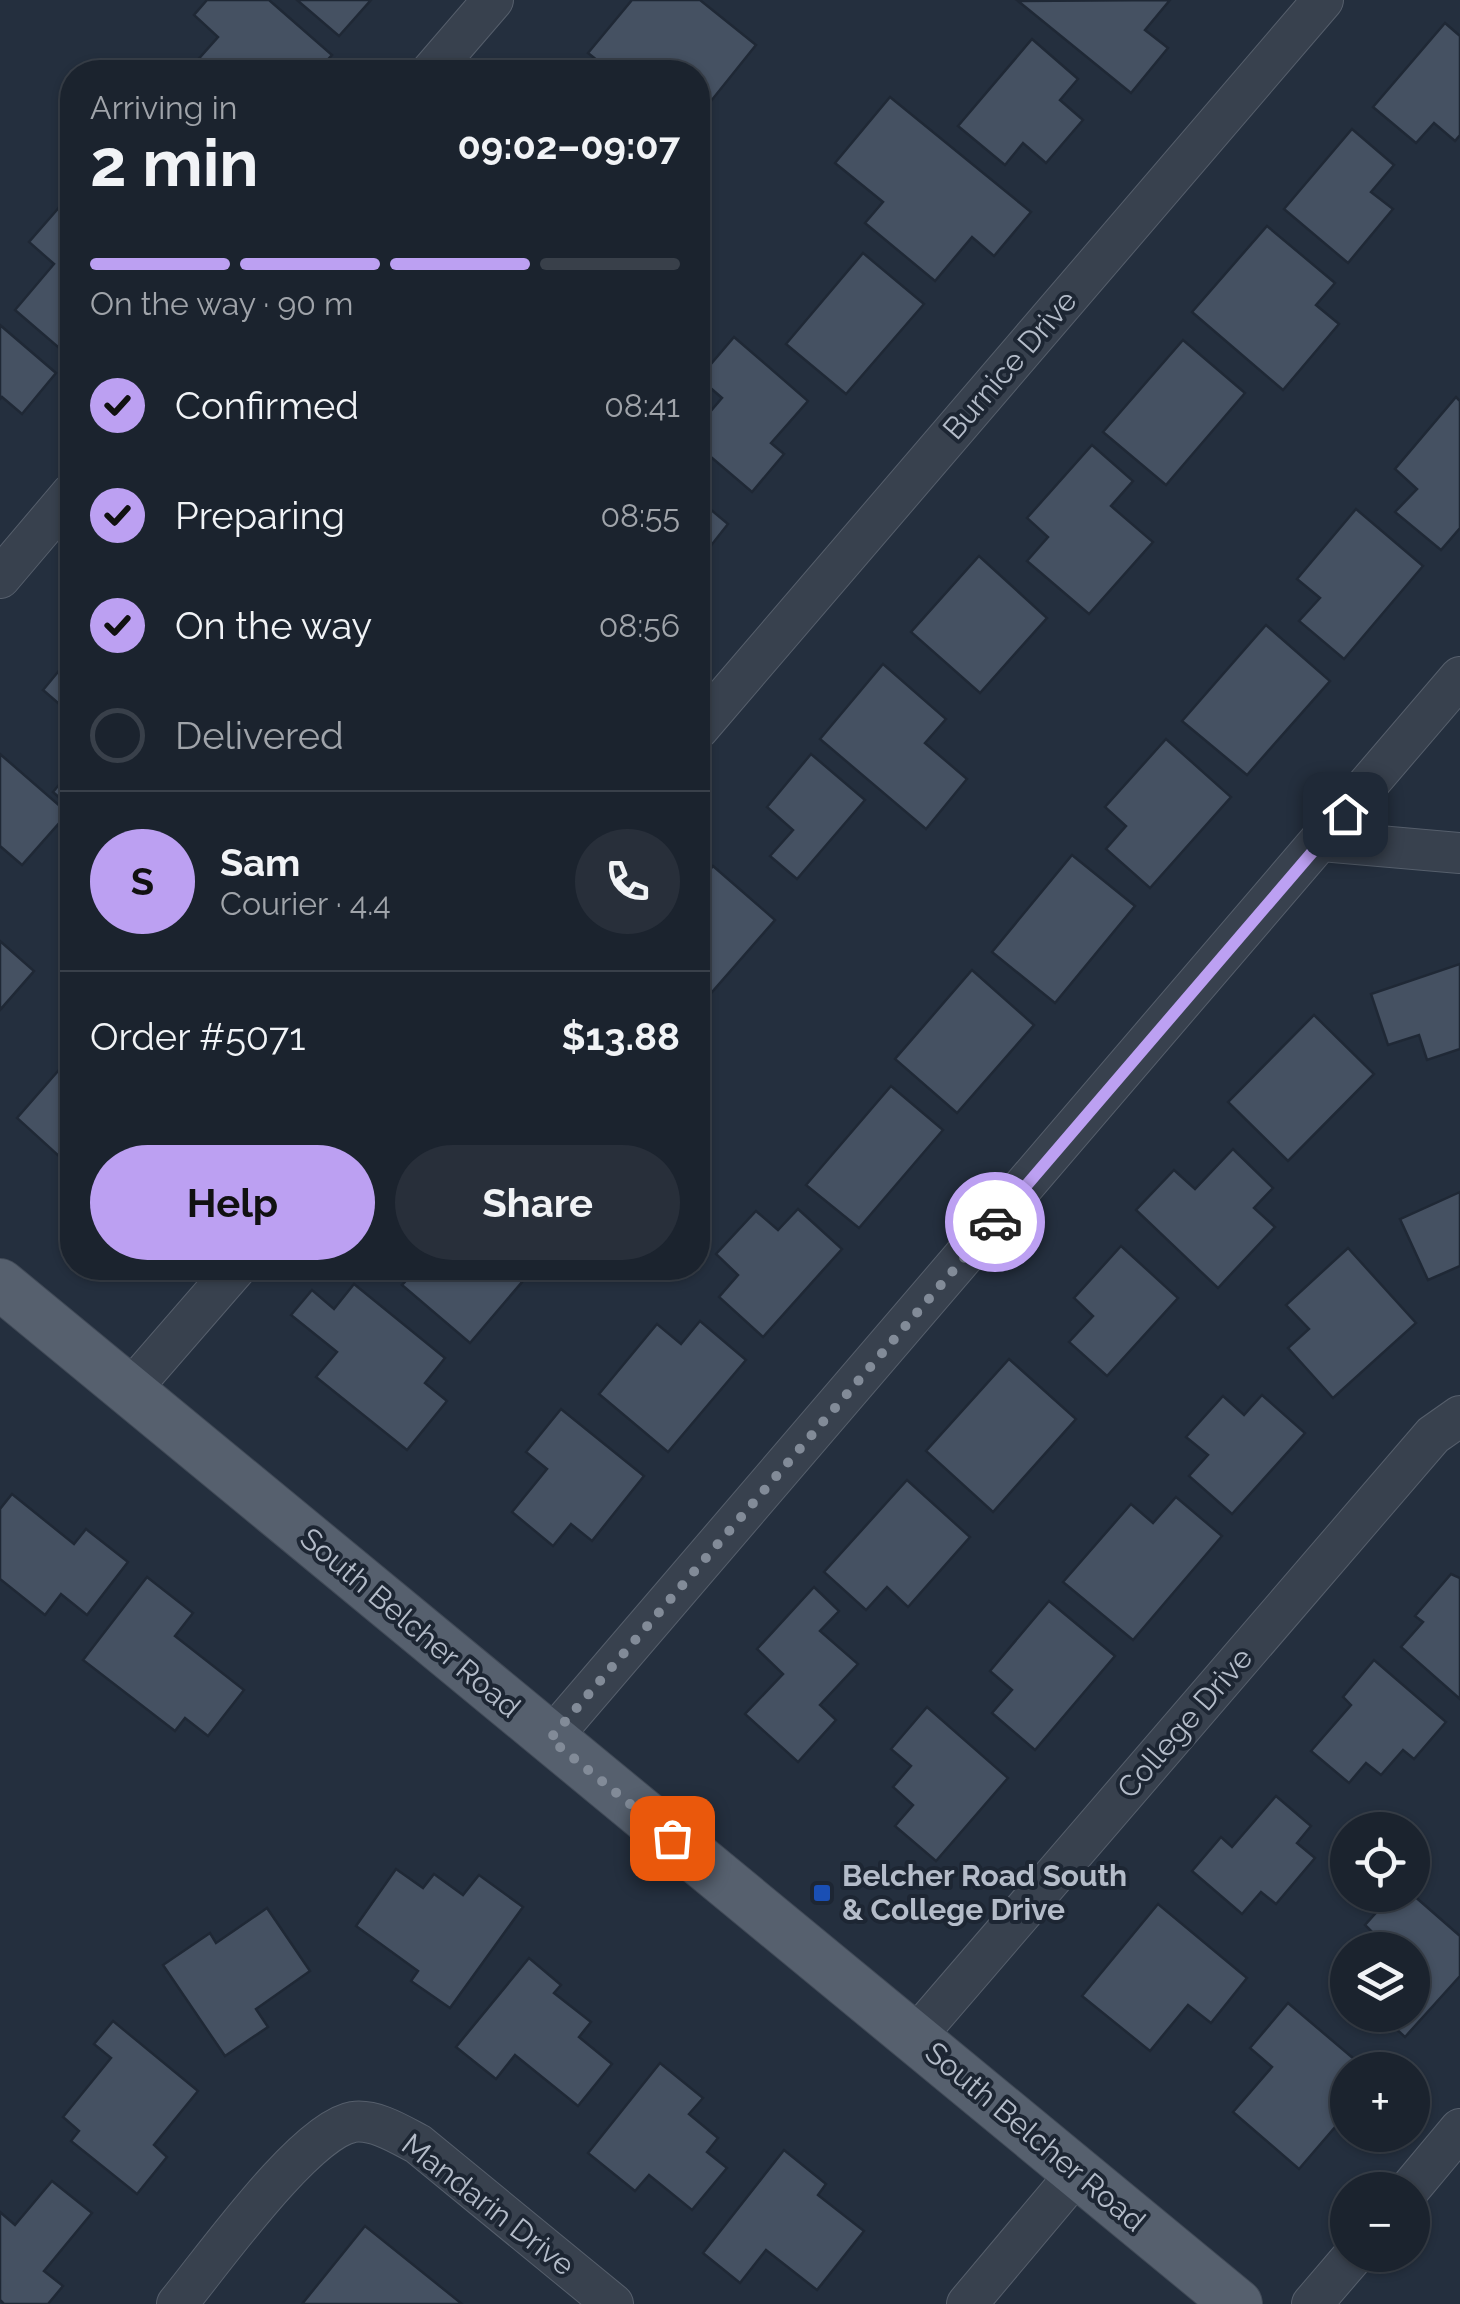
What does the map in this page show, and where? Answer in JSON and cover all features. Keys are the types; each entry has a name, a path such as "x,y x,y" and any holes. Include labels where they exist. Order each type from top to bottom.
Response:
{"main road":[{"name":"South Belcher Road","path":"0,1284 1237,2304"}],"street":[{"path":"441,60 493,0"},
{"name":"Burnice Drive","path":"710,715 1323,0"},
{"path":"0,578 60,507"},
{"path":"550,1739 1460,677"},
{"path":"1322,841 1460,853"},
{"path":"130,1390 226,1280"},
{"name":"College Drive","path":"915,2038 1433,1435 1460,1416"},
{"name":"Mandarin Drive","path":"177,2304 298,2157 324,2134 354,2122 388,2128 418,2144 613,2304"},
{"path":"1424,2172 1460,2129"},
{"path":"967,2304 1077,2172"},
{"path":"1312,2304 1339,2272"}],"building":[{"path":"207,0 269,0 332,55 327,60 198,60 218,37 194,15"},
{"path":"297,0 371,0 339,36"},
{"path":"632,0 700,0 756,45 710,102 710,60 597,60 588,53"},
{"path":"1170,0 1145,30 1168,48 1131,93 1018,1"},
{"path":"1445,23 1460,36 1460,135 1455,141 1434,123 1416,143 1373,107"},
{"path":"1032,39 1078,79 1060,100 1083,120 1046,163 1023,143 1005,165 958,126"},
{"path":"890,97 1031,212 994,256 972,237 935,281 865,223 883,202 835,163"},
{"path":"1352,129 1394,165 1371,192 1393,209 1348,263 1284,209"},
{"path":"60,206 60,349 15,310 54,264 29,242"},
{"path":"1267,226 1335,283 1316,305 1339,324 1283,390 1192,312"},
{"path":"863,253 924,304 846,394 786,344"},
{"path":"0,325 56,373 22,414 0,399"},
{"path":"734,337 808,401 771,443 784,454 752,492 710,456 710,412 722,398 710,388 710,365"},
{"path":"1183,340 1245,393 1166,485 1103,432"},
{"path":"1456,397 1460,401 1460,528 1441,550 1395,512 1417,489 1395,469"},
{"path":"1092,445 1133,481 1111,506 1153,542 1089,614 1027,561 1048,537 1027,518"},
{"path":"710,509 728,524 710,547"},
{"path":"1356,509 1423,566 1344,659 1299,621 1320,598 1297,579"},
{"path":"979,556 1047,618 980,693 911,632"},
{"path":"1266,625 1330,681 1247,775 1182,721"},
{"path":"883,664 946,719 925,743 967,779 926,829 820,739"},
{"path":"60,669 60,705 43,690"},
{"path":"1166,739 1231,797 1150,888 1106,849 1126,826 1105,807"},
{"path":"0,754 60,806 60,822 22,865 0,846"},
{"path":"811,754 865,800 797,879 770,856 793,830 767,807"},
{"path":"1072,855 1135,906 1055,1003 992,952"},
{"path":"713,866 775,920 710,994"},
{"path":"0,941 34,971 0,1010"},
{"path":"1460,964 1460,1049 1427,1060 1419,1035 1388,1045 1371,994"},
{"path":"972,970 1034,1025 957,1113 895,1059"},
{"path":"1314,1015 1374,1074 1288,1161 1228,1102"},
{"path":"60,1069 60,1157 17,1118"},
{"path":"891,1086 943,1130 859,1228 806,1185"},
{"path":"1233,1149 1273,1188 1254,1208 1275,1227 1218,1288 1136,1210 1174,1170 1195,1189"},
{"path":"1460,1192 1460,1266 1428,1280 1400,1219"},
{"path":"798,1209 842,1249 763,1337 719,1297 738,1275 716,1254 756,1211 778,1230"},
{"path":"1121,1246 1178,1298 1107,1376 1069,1342 1093,1316 1074,1298"},
{"path":"1348,1248 1416,1323 1333,1398 1288,1348 1309,1329 1286,1305"},
{"path":"407,1280 524,1280 470,1343 402,1285"},
{"path":"354,1284 445,1358 425,1383 447,1401 407,1450 316,1377 337,1352 291,1315 312,1290 334,1309"},
{"path":"700,1321 746,1360 668,1452 599,1394 657,1324 681,1344"},
{"path":"1009,1359 1076,1419 993,1512 926,1451"},
{"path":"1262,1395 1305,1433 1232,1514 1189,1476 1208,1455 1186,1437 1223,1396 1244,1415"},
{"path":"561,1409 644,1476 592,1541 571,1524 553,1546 512,1512 547,1469 526,1452"},
{"path":"907,1480 970,1537 908,1607 887,1587 866,1610 824,1572"},
{"path":"12,1494 74,1544 86,1529 128,1562 87,1615 61,1594 45,1615 0,1579 0,1509"},
{"path":"1176,1497 1222,1536 1133,1640 1063,1582 1131,1504 1153,1523"},
{"path":"1451,1574 1460,1578 1460,1699 1401,1647 1423,1622 1415,1616"},
{"path":"147,1577 193,1613 175,1636 244,1690 208,1736 185,1718 175,1731 83,1660"},
{"path":"814,1587 839,1611 820,1631 858,1664 820,1705 836,1720 798,1762 745,1714 783,1674 757,1649"},
{"path":"1049,1601 1115,1656 1035,1750 992,1713 1012,1690 990,1671"},
{"path":"1374,1660 1446,1722 1414,1759 1403,1750 1381,1775 1366,1763 1349,1783 1311,1751 1351,1705 1343,1697"},
{"path":"927,1707 1008,1778 936,1861 895,1826 913,1805 893,1787 911,1766 891,1749"},
{"path":"1276,1796 1311,1826 1297,1843 1315,1858 1276,1904 1261,1892 1242,1914 1192,1871 1221,1837 1232,1847"},
{"path":"396,1869 423,1888 434,1874 463,1895 479,1875 523,1907 450,2008 411,1981 418,1971 356,1926"},
{"path":"1158,1904 1247,1978 1211,2023 1188,2005 1150,2051 1082,1996"},
{"path":"267,1908 310,1971 256,2009 268,2027 225,2056 163,1965 210,1933 216,1943"},
{"path":"1430,1910 1460,1936 1460,1976 1430,2009 1430,1932 1372,1932 1365,1925 1377,1912"},
{"path":"529,1958 561,1985 554,1993 591,2022 579,2037 612,2064 578,2106 515,2055 496,2079 456,2047"},
{"path":"1288,2003 1346,2052 1330,2052 1330,2133 1299,2169 1233,2112 1272,2067 1250,2048"},
{"path":"113,2021 198,2091 154,2145 167,2157 137,2194 71,2141 79,2131 63,2117 111,2058 94,2044"},
{"path":"660,2063 703,2098 689,2114 718,2138 707,2152 727,2168 692,2210 649,2175 635,2191 588,2153"},
{"path":"784,2150 826,2184 818,2195 864,2231 817,2290 766,2250 740,2283 703,2253"},
{"path":"52,2181 92,2213 44,2271 63,2286 48,2304 4,2304 0,2300 0,2212 15,2225"},
{"path":"365,2226 462,2304 302,2304"}],"way so far":[{"path":"672,1838 550,1739 995,1222"}],"place":[{"name":"Belcher Road South & College Drive","path":"822,1893"}],"route":[{"path":"995,1222 1345,814"}]}
